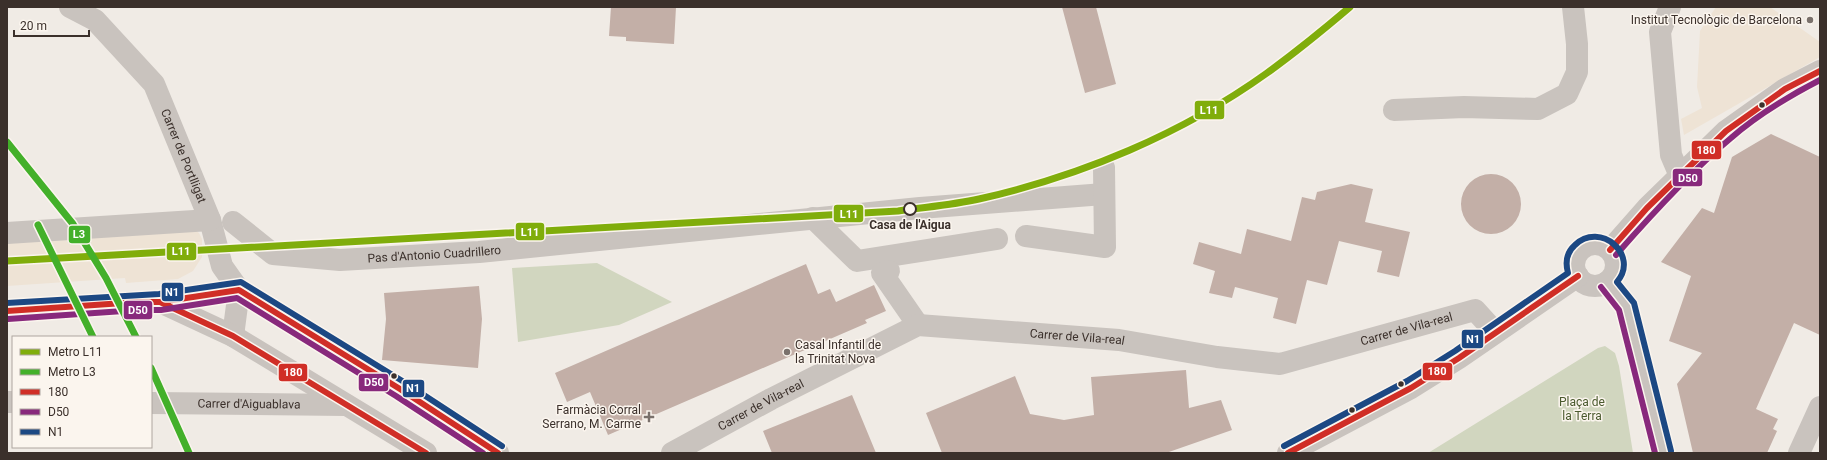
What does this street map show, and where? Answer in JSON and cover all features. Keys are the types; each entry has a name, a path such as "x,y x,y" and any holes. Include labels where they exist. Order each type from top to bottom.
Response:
{"street":[{"name":"Carrer de Portlligat","path":"70,7 95,20 154,84 210,220 222,266 239,290"},
{"path":"1394,110 1464,107 1538,109 1566,94 1576,72 1577,44 1573,7"},
{"path":"1670,7 1660,32 1671,155 1680,176"},
{"path":"1610,250 1647,208 1726,131 1785,89 1820,71"},
{"path":"1026,236 1105,247 1104,168"},
{"name":"Pas d'Antonio Cuadrillero","path":"233,222 273,254 340,260 479,252 813,218 1104,194"},
{"path":"813,218 857,261 936,258 997,239"},
{"path":"7,233 210,220"},
{"path":"1598,244 1610,250 1616,260 1615,273 1607,282 1601,285 1588,285 1578,276 1574,263 1579,251 1584,246 1598,244"},
{"path":"1288,453 1411,388 1578,276"},
{"path":"896,282 918,324"},
{"path":"1607,282 1626,306 1663,453"},
{"path":"233,336 239,290 393,385 498,453"},
{"name":"Carrer d'Aiguablava","path":"7,311 138,302 160,302 239,290"},
{"name":"Carrer d'Aiguablava","path":"160,302 233,336 426,453"},
{"name":"Carrer de Vila-real","path":"672,453 771,399 918,324 1119,340 1217,357 1280,364 1475,310 1495,332"},
{"name":"Carrer d'Aiguablava","path":"152,403 346,405"},
{"path":"1799,453 1820,407"}],"green space":[{"path":"597,263 672,302 619,325 518,342 512,268"},
{"name":"Plaça de la Terra","path":"1605,346 1615,353 1619,366 1633,453 1428,453 1598,348"}],"shaded area":[{"path":"1716,7 1770,7 1820,42 1820,57 1684,135 1681,119 1702,108 1697,87 1700,31"},
{"path":"193,228 199,233 202,239 202,257 193,271 178,279 126,283 125,278 7,286 7,239"}],"building":[{"path":"611,7 676,7 674,44 626,41 626,37 609,36"},
{"path":"1062,7 1096,7 1116,84 1085,93"},
{"path":"1771,134 1820,157 1820,335 1794,323 1756,409 1778,419 1773,429 1777,431 1767,453 1693,453 1677,384 1702,353 1669,341 1691,276 1661,262 1702,208 1714,213 1732,157"},
{"path":"1491,174 1503,176 1516,187 1519,192 1521,204 1519,216 1508,229 1503,232 1491,234 1479,232 1466,221 1463,216 1461,204 1463,192 1474,179 1479,176"},
{"path":"1351,184 1373,189 1365,222 1410,232 1399,277 1377,272 1382,251 1339,241 1327,285 1307,280 1296,324 1273,318 1278,298 1235,287 1232,298 1209,293 1215,271 1193,264 1199,242 1241,254 1247,229 1291,241 1302,197 1315,200 1317,192"},
{"path":"806,264 818,294 830,289 836,302 874,285 886,311 865,320 867,323 608,435 590,392 567,402 555,373"},
{"path":"479,286 482,319 478,368 382,360 386,319 384,293"},
{"path":"1186,370 1189,408 1221,400 1232,430 1166,453 942,453 926,413 1015,376 1030,414 1064,420 1094,415 1091,377"},
{"path":"852,395 876,453 772,453 763,431"}],"metro line":[{"name":"L11","path":"7,261 898,211 969,201 1055,178 1093,165 1165,134 1234,95 1267,73 1350,7"},
{"name":"L3","path":"7,142 73,224 106,278 135,336"},
{"name":"L3","path":"38,225 93,336"},
{"name":"L3","path":"152,370 189,453"}],"transit line":[{"name":"180","path":"1610,250 1647,208 1726,131 1785,89 1820,71"},
{"name":"D50","path":"1616,255 1686,179 1731,138 1774,106 1820,80"},
{"name":"N1","path":"1284,446 1407,381 1455,351 1568,273 1567,258 1572,248 1585,239 1595,237 1605,239 1614,244 1624,261 1623,272 1617,282 1634,303 1671,451"},
{"name":"180","path":"1288,453 1411,388 1459,358 1578,276"},
{"name":"N1","path":"7,303 159,294 241,282 404,382 502,446"},
{"name":"D50","path":"1601,287 1619,310 1655,453"},
{"name":"180","path":"7,311 138,302 160,302 239,290 400,389 498,453"},
{"name":"D50","path":"8,319 138,310 161,310 237,298 396,396 483,453"},
{"name":"180","path":"155,302 160,302 233,336 426,453"}],"place":[{"name":"Institut Tecnològic de Barcelona","path":"1810,20"},
{"name":"Casa de l'Aigua","path":"910,209"},
{"name":"Casal Infantil de la Trinitat Nova","path":"787,352"},
{"name":"Farmàcia Corral Serrano, M. Carme","path":"649,417"}]}
